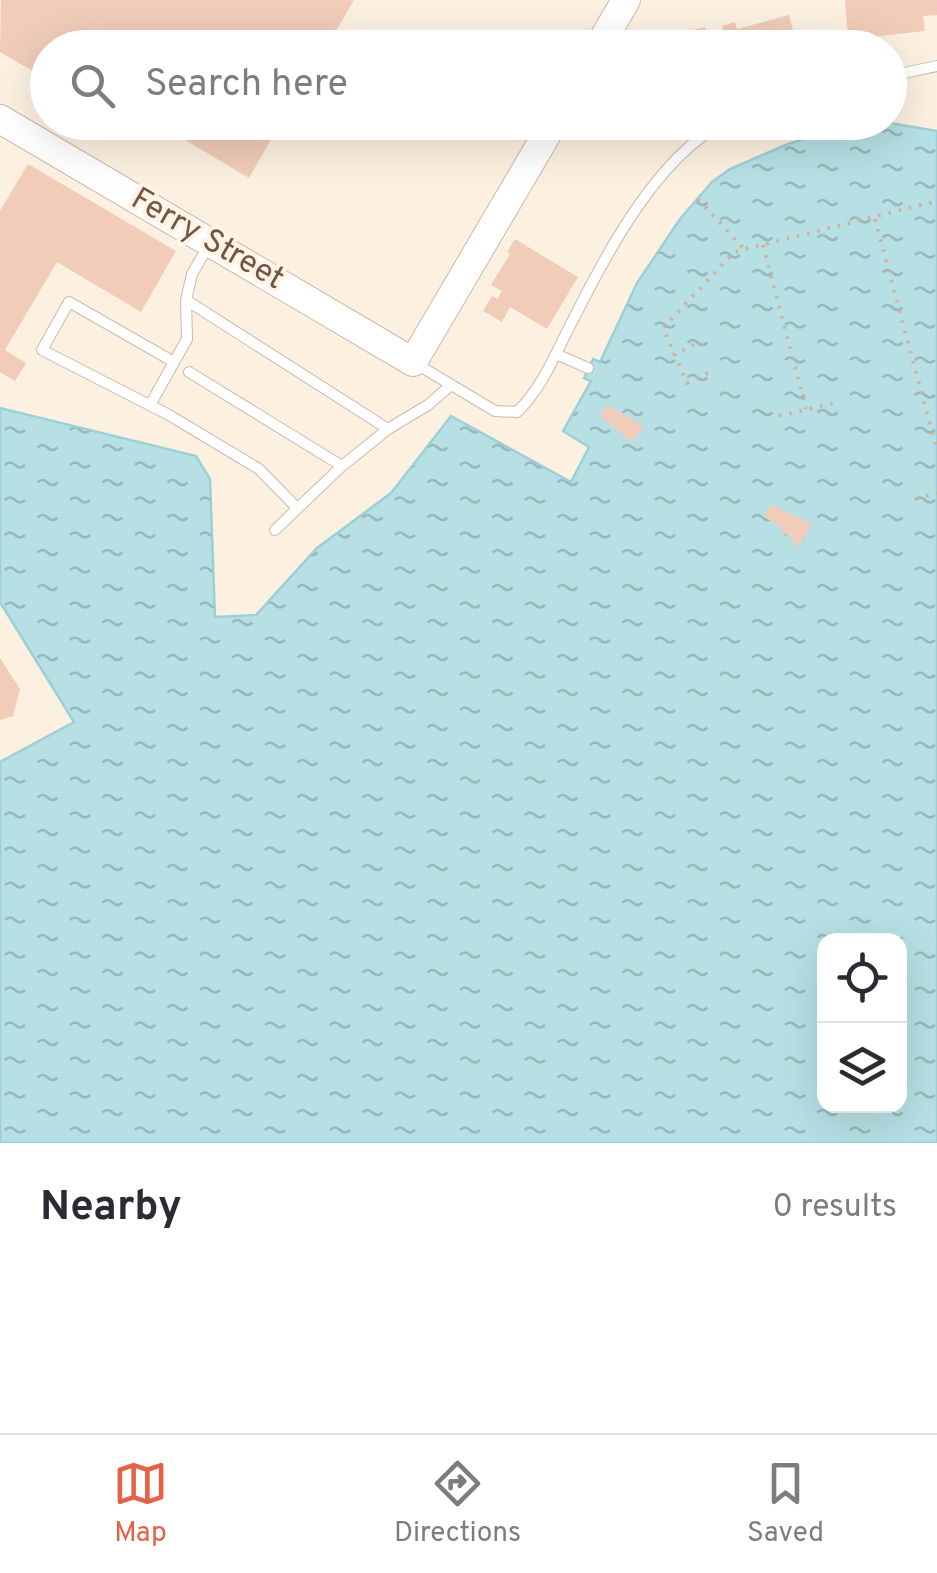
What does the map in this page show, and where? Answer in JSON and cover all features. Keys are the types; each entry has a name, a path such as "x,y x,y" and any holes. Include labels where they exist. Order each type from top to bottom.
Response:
{"street":[{"path":"608,30 626,0"},
{"name":"Ferry Street","path":"0,119 30,137"},
{"name":"Ferry Street","path":"36,140 413,362"},
{"path":"413,362 543,140"}],"lane":[{"path":"907,72 937,66"},
{"path":"413,362 495,410 516,412 556,354 595,275 654,187 684,153 702,140"},
{"path":"150,405 187,339 186,300 192,274 210,242"},
{"path":"186,300 388,429"},
{"path":"174,362 70,302 42,350 150,405 258,468 297,508"},
{"path":"556,354 588,368"},
{"path":"189,372 342,466"},
{"path":"275,530 342,466 451,385"}],"path":[{"path":"698,199 745,250"},
{"path":"708,372 687,383 663,328 734,252 937,201"},
{"path":"874,217 937,451"},
{"path":"763,245 806,409"},
{"path":"673,355 695,344"},
{"path":"779,416 834,403"},
{"path":"916,500 937,494"}],"water":[{"path":"907,126 937,131 937,1143 0,1143 0,762 74,722 0,602 0,408 196,456 210,479 215,617 256,615 317,548 391,493 451,416 571,482 589,447 563,431 591,381 584,378 593,359 600,362 637,283 680,219 712,182 730,169 801,140 907,140"}],"building":[{"path":"1,0 354,0 336,30 30,30 30,70 0,52"},
{"path":"845,0 937,0 937,15 923,16 925,31 848,30"},
{"path":"789,15 793,30 723,30 722,26 735,22 737,29"},
{"path":"185,140 271,140 249,178"},
{"path":"28,164 176,251 141,312 57,262 5,350 26,363 15,381 0,372 0,211"},
{"path":"515,239 578,277 547,329 510,307 502,322 483,311 492,296 497,299 502,291 491,285"},
{"path":"607,405 644,426 632,442 600,416"},
{"path":"771,505 812,524 798,547 792,543 794,539 781,531 783,528 764,517"},
{"path":"0,658 20,689 13,716 0,720"}]}
